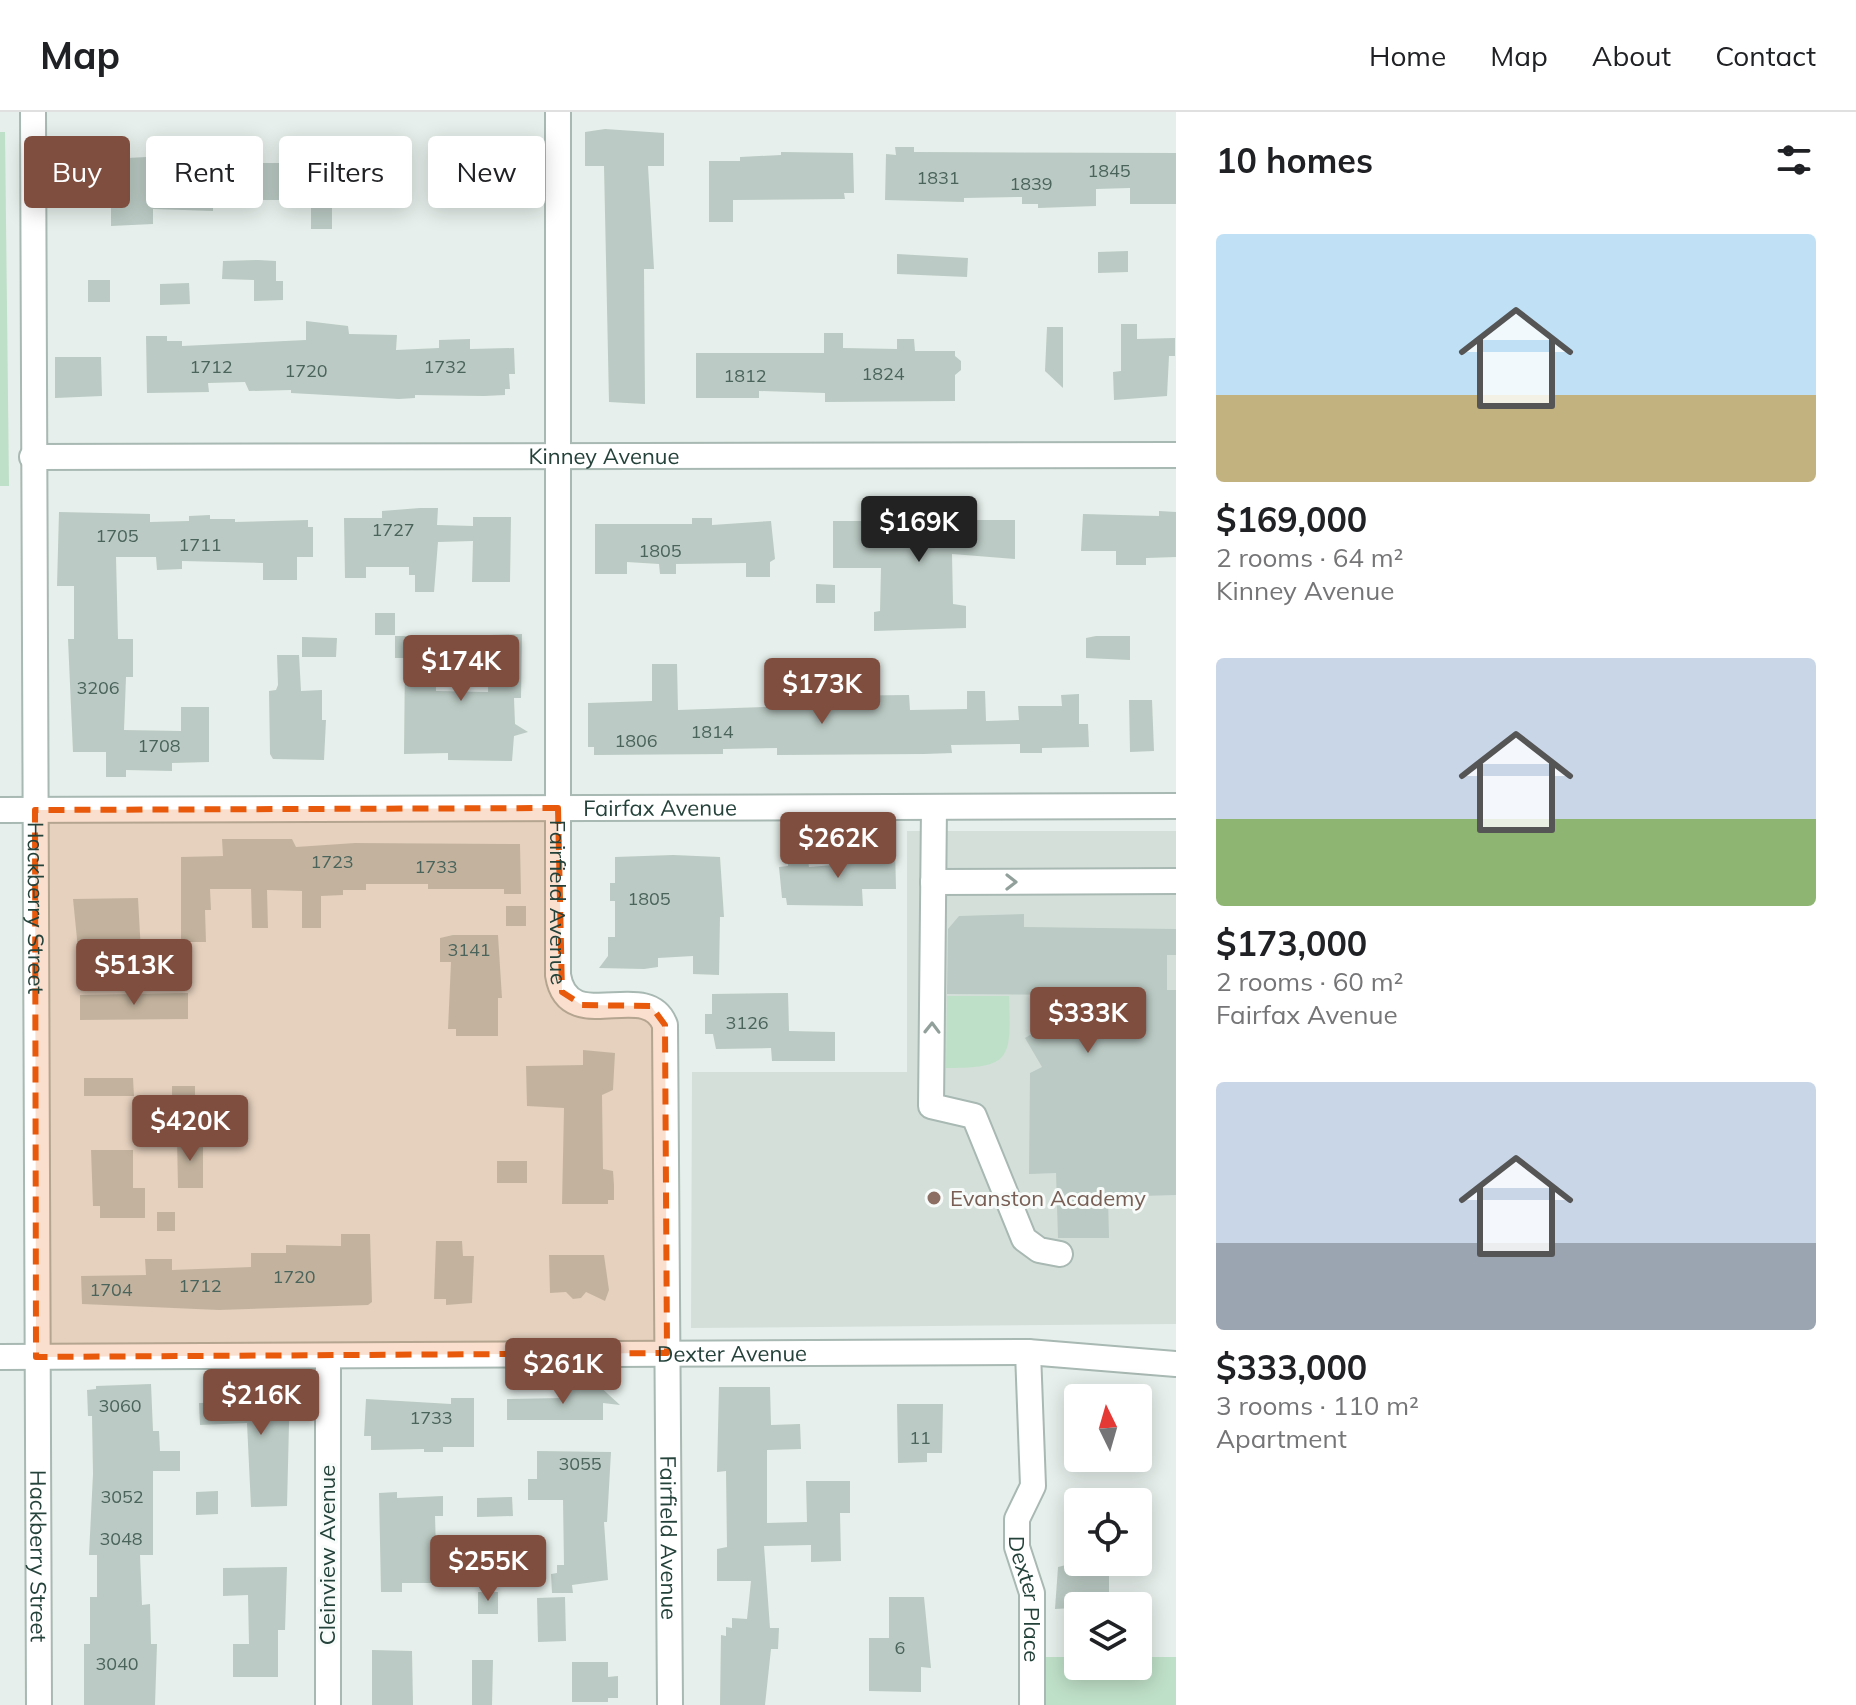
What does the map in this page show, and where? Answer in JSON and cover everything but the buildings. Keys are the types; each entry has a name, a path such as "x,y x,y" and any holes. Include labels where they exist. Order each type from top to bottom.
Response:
{"street":[{"name":"Hackberry Street","path":"33,112 39,1705"},
{"name":"Fairfield Avenue","path":"558,112 558,975 562,992 582,1005 651,1006 661,1015 665,1025 670,1705"},
{"name":"Kinney Avenue","path":"32,457 1176,455"},
{"name":"Fairfax Avenue","path":"0,810 1176,806"},
{"path":"934,807 931,1106 974,1116 1024,1239 1039,1250 1060,1254"},
{"path":"933,882 1176,881"},
{"name":"Dexter Avenue","path":"0,1357 1028,1352 1176,1364"},
{"name":"Dexter Place","path":"1028,1352 1033,1486 1017,1519 1017,1547 1032,1593 1032,1705"},
{"name":"Cleinview Avenue","path":"328,1356 328,1705"}],"highlighted area":[{"path":"558,808 562,992 582,1005 651,1006 665,1025 667,1353 36,1357 35,810"}],"shaded area":[{"name":"Evanston Academy","path":"907,831 1176,831 1176,1324 691,1328 692,1072 907,1072"}],"green space":[{"path":"0,132 5,132 9,486 0,486"},
{"path":"947,996 1009,996 1009,1034 1003,1056 984,1066 946,1068"},
{"path":"1043,1657 1064,1657 1064,1680 1152,1680 1152,1657 1176,1657 1176,1705 1044,1705"}],"place":[{"name":"Evanston Academy","path":"934,1198"}]}
